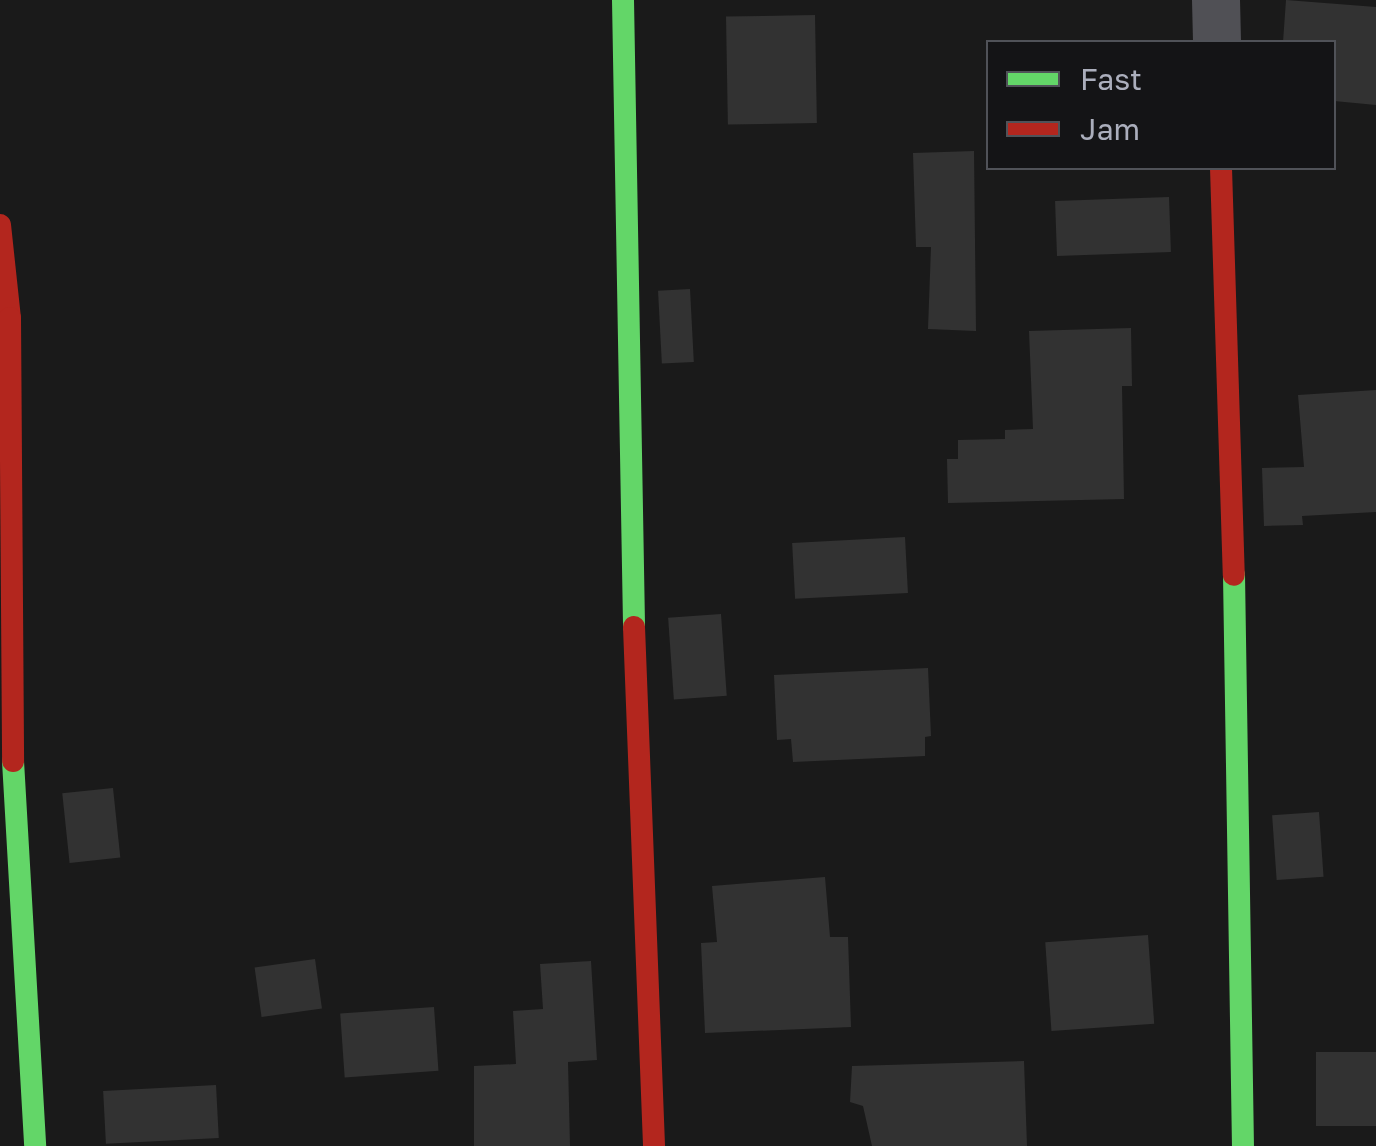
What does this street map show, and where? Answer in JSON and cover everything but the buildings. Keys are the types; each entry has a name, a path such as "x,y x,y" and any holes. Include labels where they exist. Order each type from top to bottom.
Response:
{"street":[{"path":"623,0 629,510 654,1146"},
{"path":"1216,0 1217,40"},
{"path":"1221,170 1240,770 1243,1146"},
{"path":"0,225 10,318 12,748 35,1146"}],"traffic: fast":[{"path":"623,0 634,627"},
{"path":"1234,575 1243,1146"},
{"path":"13,761 35,1146"}],"traffic: jam":[{"path":"1221,170 1234,575"},
{"path":"0,225 10,318 13,761"},
{"path":"634,627 654,1146"}]}
